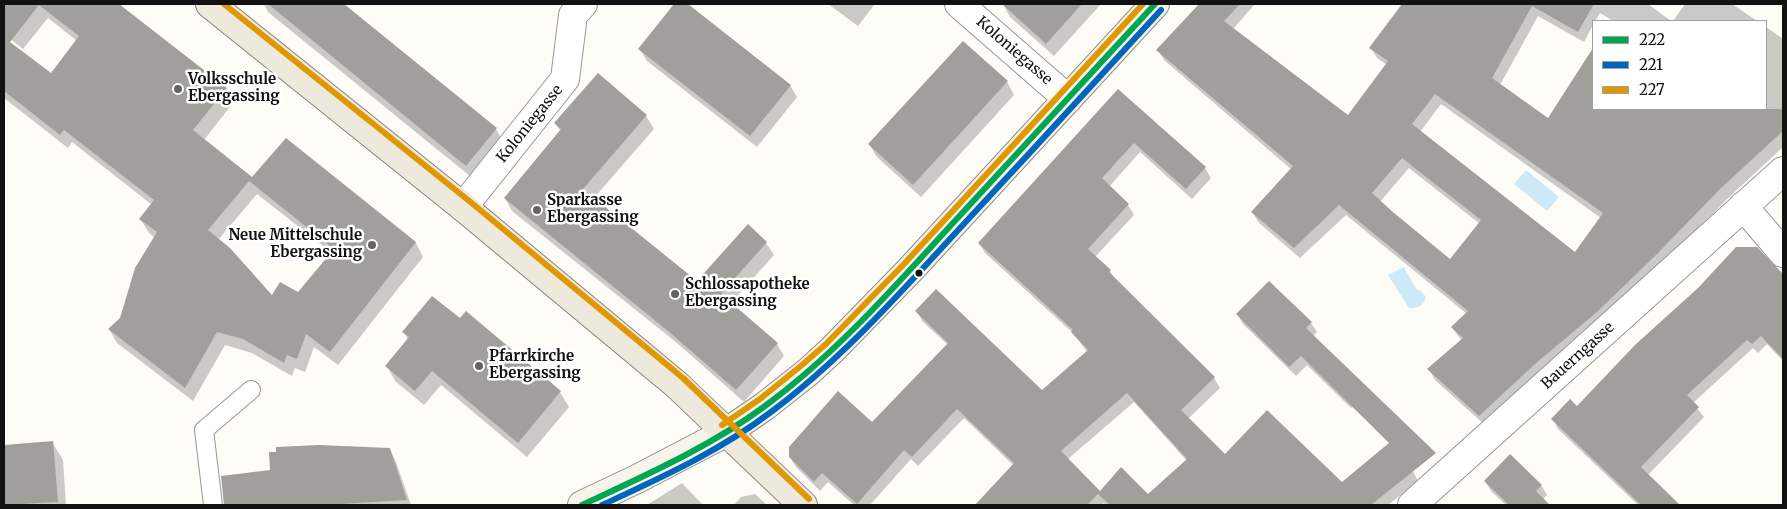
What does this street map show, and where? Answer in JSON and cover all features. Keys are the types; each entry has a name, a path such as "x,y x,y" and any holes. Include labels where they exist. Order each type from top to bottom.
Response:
{"main road":[{"path":"210,4 463,207 677,385 803,505"},
{"path":"582,505 673,461 727,432 765,406 808,372 910,270 1155,4"}],"street":[{"name":"Koloniegasse","path":"463,207 565,79 573,15 582,4"},
{"name":"Koloniegasse","path":"959,4 1068,99"},
{"name":"Bauerngasse","path":"1412,505 1783,171"},
{"path":"1743,206 1783,253"}],"lane":[{"path":"213,505 204,430 251,390"}],"water":[{"path":"1526,170 1559,197 1547,211 1514,184"},
{"path":"1404,267 1416,289 1421,291 1426,297 1422,305 1418,307 1409,308 1388,275"}],"building":[{"path":"4,4 119,4 227,88 193,130 252,177 286,138 416,242 330,352 306,334 297,359 287,355 284,363 243,339 217,332 185,388 108,329 120,318 135,268 157,232 139,219 154,200 64,130 60,135 4,91","holes":["39,5 79,36 51,73 10,42","249,181 334,249 298,292 280,282 272,295 230,248 208,230"]},
{"path":"268,4 344,4 497,128 466,166"},
{"path":"674,4 688,4 791,85 750,136 638,49"},
{"path":"1002,4 1082,4 1046,44"},
{"path":"1199,4 1240,4 1224,21 1348,115 1388,61 1369,48 1402,4 1594,4 1578,32 1532,6 1492,78 1548,118 1592,50 1592,110 1783,109 1783,131 1721,188 1597,312 1535,364 1479,416 1427,369 1463,338 1451,327 1468,311 1339,205 1294,248 1251,212 1293,166 1156,50","holes":["1435,94 1603,213 1575,252 1412,124","1402,158 1481,220 1450,259 1372,193"]},
{"path":"963,41 1008,81 913,185 868,144"},
{"path":"598,73 647,115 583,189 697,281 748,224 767,242 721,294 778,343 736,390 668,331 504,198 561,129 554,123"},
{"path":"1118,89 1206,167 1186,189 1134,143 1102,178 1129,204 1088,249 1111,270 1109,272 1215,377 1181,410 1225,454 1267,410 1342,482 1389,443 1301,356 1289,367 1236,314 1269,281 1312,322 1306,328 1436,453 1371,505 1110,505 1098,494 1087,505 975,505 1014,463 957,409 912,457 904,450 857,504 822,473 814,482 789,457 789,447 838,391 872,422 948,343 915,311 936,289 1042,390 1088,350 1071,332 1073,330 978,243","holes":["1127,393 1187,459 1148,494 1121,467 1100,491 1061,451"]},
{"path":"1736,247 1757,247 1783,274 1783,359 1761,336 1752,344 1747,340 1687,395 1699,407 1641,467 1680,505 1641,505 1551,419 1570,399 1577,406 1635,345 1698,288"},
{"name":"Pfarrkirche Ebergassing","path":"432,296 460,318 466,311 561,391 518,443 432,371 415,391 385,366 409,337 402,332"},
{"path":"53,441 58,502 4,505 4,445"},
{"path":"319,445 390,448 407,500 324,505 224,505 221,476 270,470 269,452 276,452 276,447"},
{"path":"1510,454 1542,485 1536,491 1550,505 1509,505 1484,481"}],"transit line":[{"name":"227","path":"224,4 468,200 683,378 809,499"},
{"name":"227","path":"722,425 760,399 826,344 904,264 1143,4"},
{"name":"222","path":"582,505 676,460 722,435 791,386 864,319 1155,4"},
{"name":"221","path":"602,505 646,485 731,439 771,412 822,370 893,300 1161,10"}],"place":[{"name":"Volksschule Ebergassing","path":"178,89"},
{"name":"Sparkasse Ebergassing","path":"537,210"},
{"name":"Neue Mittelschule Ebergassing","path":"372,245"},
{"name":"Schlossapotheke Ebergassing","path":"675,294"},
{"name":"Pfarrkirche Ebergassing","path":"479,366"}]}
